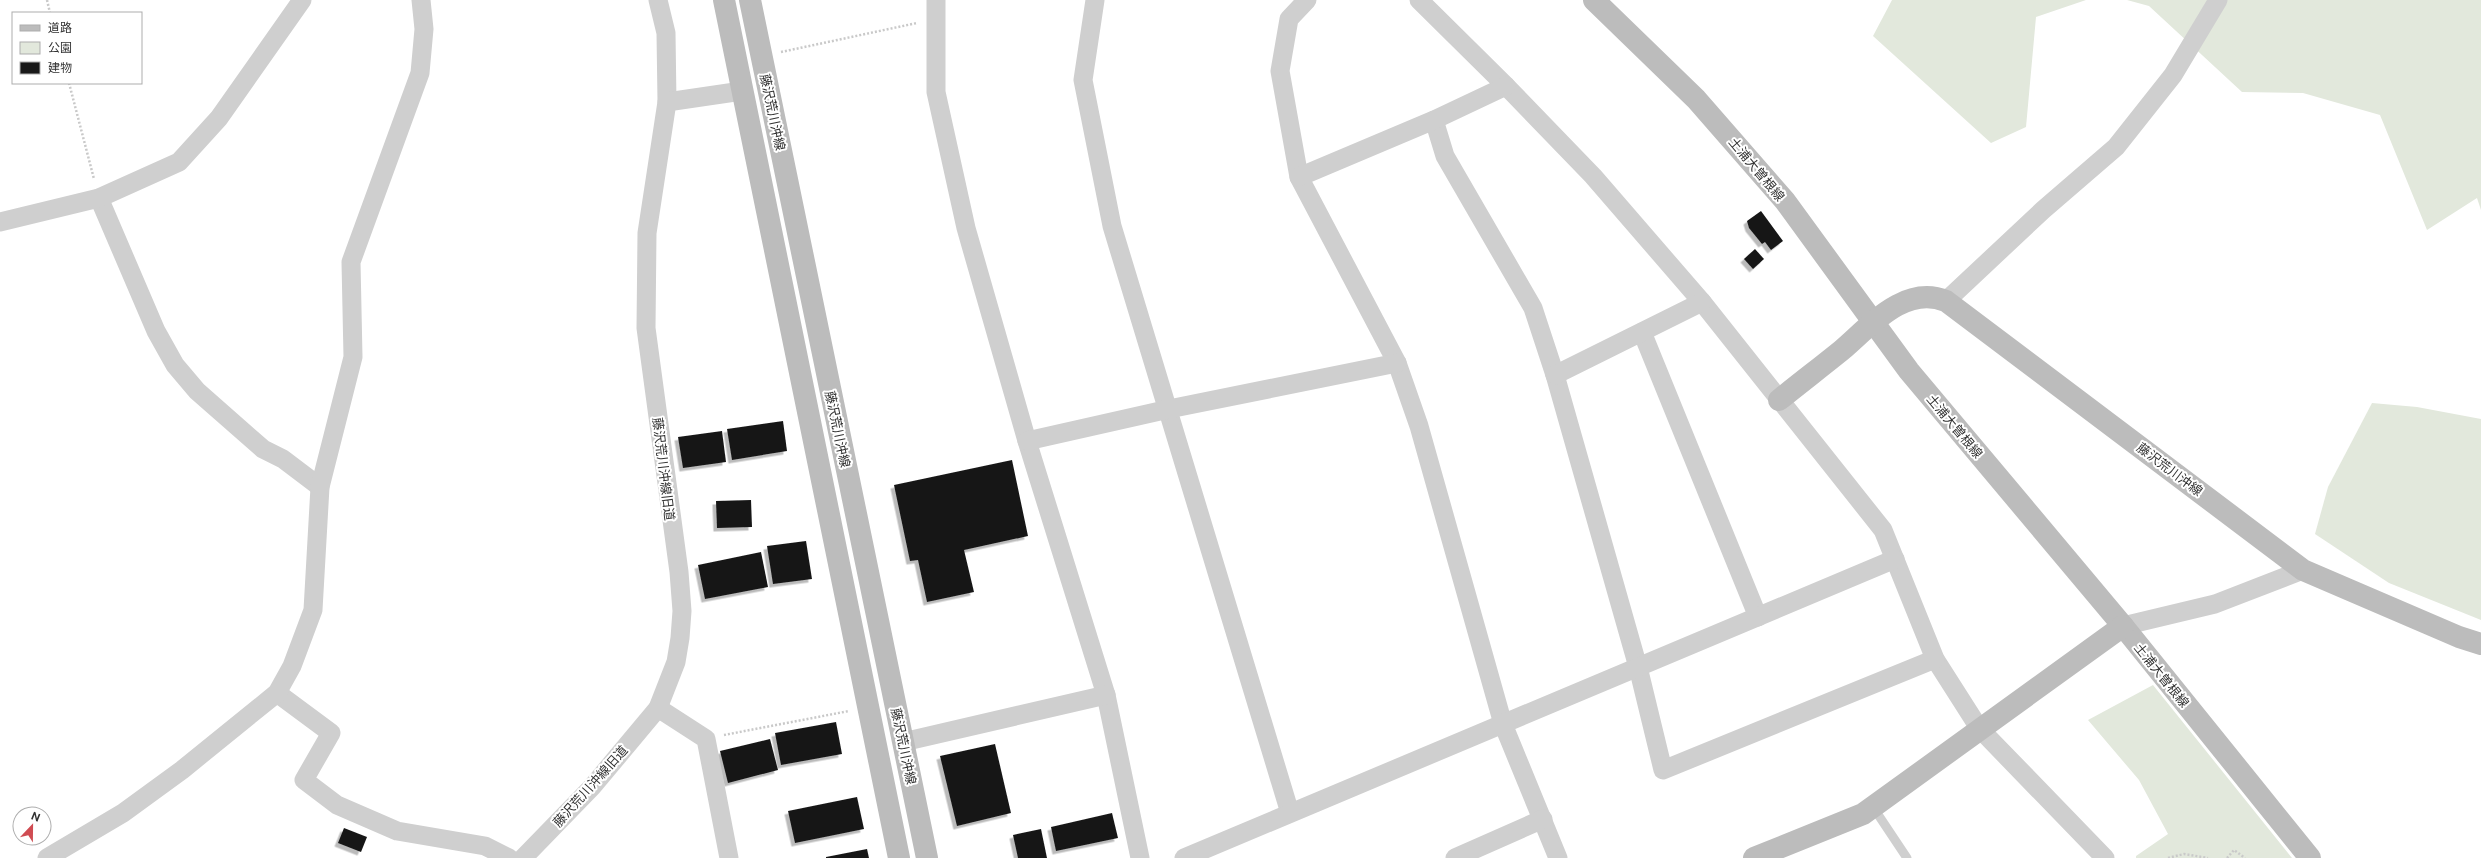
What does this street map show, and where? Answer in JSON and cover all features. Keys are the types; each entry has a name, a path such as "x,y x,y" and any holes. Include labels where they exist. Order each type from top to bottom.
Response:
{"main road":[{"name":"藤沢荒川沖線","path":"724,0 870,707 899,858"},
{"name":"藤沢荒川沖線","path":"750,0 927,858"},
{"name":"土浦大曽根線","path":"1594,0 1696,99 1785,201 1909,371 2123,626 2310,858"},
{"name":"藤沢荒川沖線","path":"1779,400 1841,351 1874,321 1893,307 1911,299 1924,296 1936,296 1946,301 2303,570 2452,634 2481,644"},
{"path":"1754,858 1863,814 1979,728 2123,626"}],"street":[{"path":"0,222 99,198 179,162 219,118 302,0"},
{"path":"47,858 123,813 182,770 276,693 292,666 313,610 320,487 353,357 351,262 420,73 424,29 421,0"},
{"name":"藤沢荒川沖線旧道","path":"523,858 592,787 658,708 676,662 682,610 679,572 646,328 647,233 667,102 666,33 658,0"},
{"path":"936,0 936,92 966,228 1027,441 1106,695 1140,858"},
{"path":"1095,0 1083,80 1112,226 1169,409 1290,813"},
{"path":"1307,0 1289,19 1280,71 1299,177 1397,363 1421,434 1503,724 1558,858"},
{"path":"1419,0 1594,176 1702,302 1883,530 1935,659 1979,728 2105,858"},
{"path":"1946,301 2043,210 2116,147 2173,75 2218,0"},
{"path":"1299,177 1434,120 1506,86"},
{"path":"667,102 742,91"},
{"path":"1434,120 1445,156 1533,308 1555,375 1638,667 1663,770 1935,659"},
{"path":"99,198 156,331 175,365 197,391 262,449 283,459 320,487"},
{"path":"1555,375 1702,302"},
{"path":"1642,332 1758,617"},
{"path":"1027,441 1169,409 1397,363"},
{"path":"1184,858 1895,559"},
{"path":"2123,626 2215,604 2303,570"},
{"path":"276,693 332,733 304,780 337,805 397,831 485,846 509,858"},
{"path":"903,742 1106,695"},
{"path":"658,708 706,739 729,858"},
{"path":"1455,858 1543,819"}],"lane":[{"path":"1874,807 1908,858"}],"path":[{"path":"47,0 50,12"},
{"path":"778,53 936,19"},
{"path":"69,84 99,198"},
{"path":"706,739 870,707"},
{"path":"2227,858 2234,850 2245,858"},
{"path":"2168,858 2184,854 2208,858"}],"green space":[{"path":"1892,0 2086,0 2036,17 2026,127 1991,143 1873,36"},
{"path":"2127,0 2481,0 2481,210 2477,198 2427,230 2380,115 2303,93 2242,92 2149,6"},
{"path":"2372,403 2417,407 2481,419 2481,620 2389,583 2315,534 2328,487"},
{"path":"2153,685 2292,858 2136,858 2136,856 2168,834 2139,780 2088,720"}],"building":[{"path":"1761,211 1783,241 1771,250 1765,242 1762,244 1749,228 1747,221"},
{"path":"1755,249 1764,259 1753,269 1744,259"},
{"path":"783,421 787,451 732,460 727,429"},
{"path":"722,431 726,462 683,468 678,437"},
{"path":"1012,460 1028,536 964,550 974,592 927,602 918,560 910,561 894,485"},
{"path":"751,500 752,527 717,528 716,501"},
{"path":"806,541 812,579 773,584 767,546"},
{"path":"761,552 768,587 705,599 698,565"},
{"path":"836,722 842,754 781,765 775,733"},
{"path":"770,739 778,770 728,783 720,751"},
{"path":"995,744 1011,813 957,826 940,756"},
{"path":"857,797 864,829 795,843 788,811"},
{"path":"1112,813 1118,838 1056,851 1051,827"},
{"path":"344,828 367,837 361,852 338,843"},
{"path":"1041,829 1047,858 1018,858 1013,835"},
{"path":"867,849 869,858 826,858 826,857"}]}
